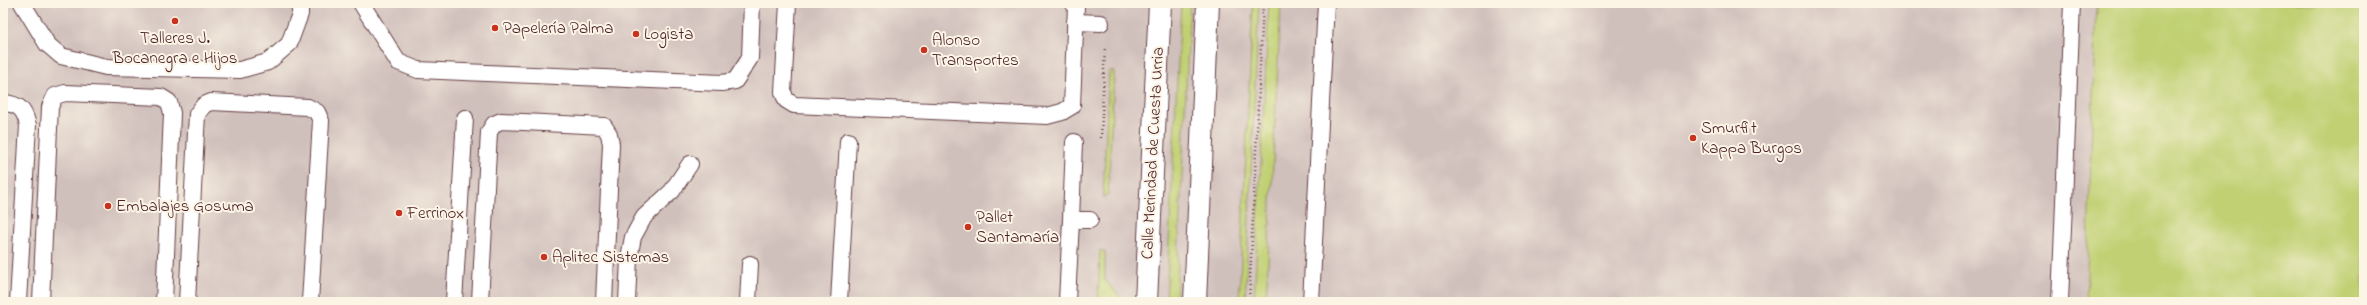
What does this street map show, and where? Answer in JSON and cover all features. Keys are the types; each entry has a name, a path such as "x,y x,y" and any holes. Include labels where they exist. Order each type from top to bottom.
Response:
{"street":[{"name":"Calle Merindad de Cuesta Urria","path":"1146,302 1160,3"},
{"path":"1196,302 1208,3"}],"lane":[{"path":"22,3 47,44 62,56 106,67 240,70 268,62 289,44 300,14 300,3"},
{"path":"361,3 398,62 418,70 722,83 735,81 750,58 752,3"},
{"path":"788,3 783,92 786,100 794,105 1047,116 1062,112 1072,106 1076,6 1073,3"},
{"path":"1311,302 1326,3"},
{"path":"2060,302 2072,3"},
{"path":"1075,22 1101,23"},
{"path":"41,302 50,107 55,96 65,93 160,97 169,102 172,113 164,302"},
{"path":"187,302 197,114 204,105 212,102 308,107 317,112 321,121 310,302"},
{"path":"3,103 15,104 20,108 24,112 28,125 18,302"},
{"path":"454,302 465,118"},
{"path":"480,302 489,132 494,124 501,121 604,126 609,134 611,144 604,302"},
{"path":"839,302 848,141"},
{"path":"1068,302 1074,142"},
{"path":"627,302 629,258 633,237 644,216 672,191 690,164"},
{"path":"1071,220 1090,220"},
{"path":"748,302 750,264"}],"path":[{"path":"1249,302 1263,3"}],"shaded area":[{"path":"3,3 2098,3 2085,302 3,302"}],"green space":[{"path":"1181,3 1190,3 1176,302 1166,302"},
{"path":"1253,3 1259,3 1245,302 1239,302"},
{"path":"1269,3 1281,3 1266,302 1254,302"},
{"path":"2096,3 2364,3 2364,302 2086,302"},
{"path":"1109,71 1113,71 1114,74 1108,195 1103,197"},
{"path":"1100,250 1105,252 1105,280 1125,302 1098,302"}],"place":[{"name":"Talleres J. Bocanegra e Hijos","path":"175,21"},
{"name":"Papelería Palma","path":"495,28"},
{"name":"Logista","path":"636,34"},
{"name":"Alonso Transportes","path":"924,50"},
{"name":"Smurfit Kappa Burgos","path":"1693,138"},
{"name":"Embalajes Gosuma","path":"108,206"},
{"name":"Ferrinox","path":"399,213"},
{"name":"Pallet Santamaría","path":"968,227"},
{"name":"Aplitec Sistemas","path":"544,257"}]}
